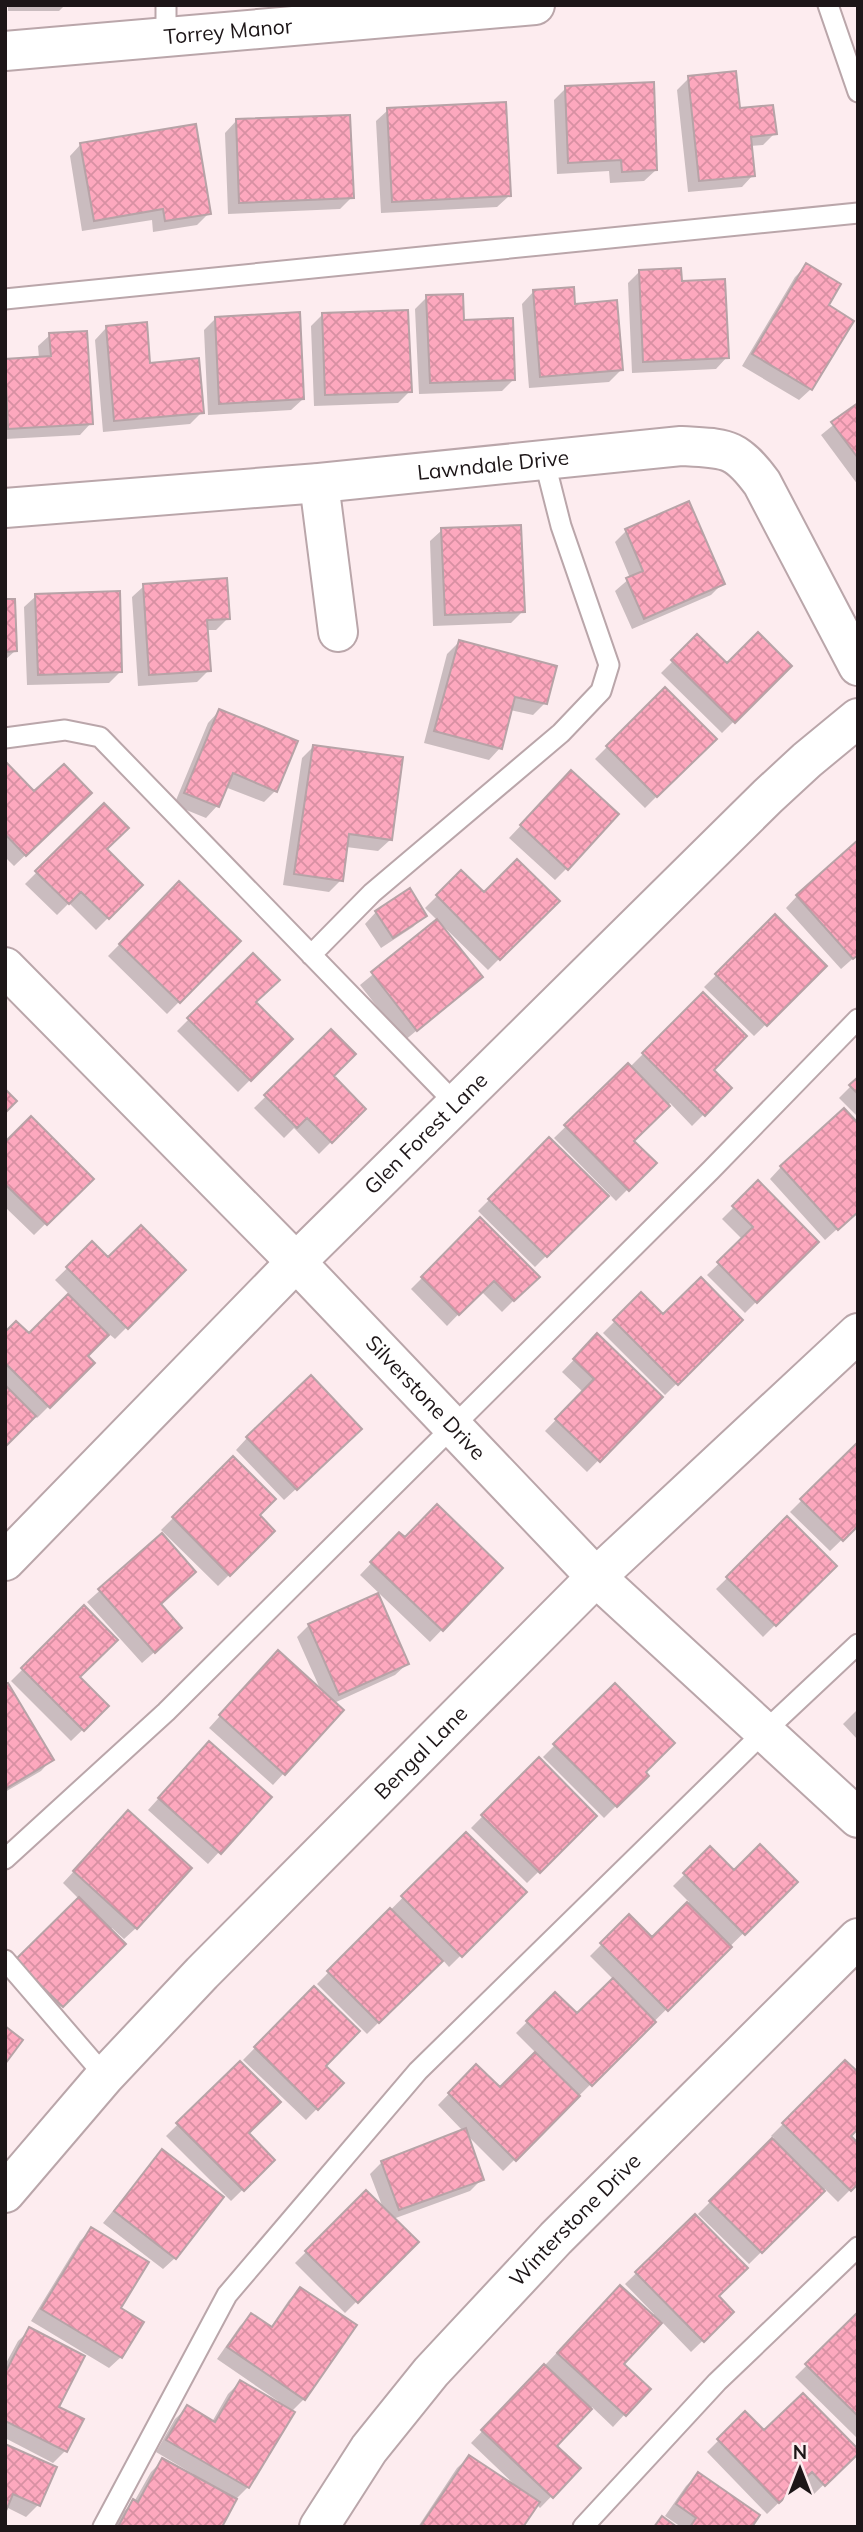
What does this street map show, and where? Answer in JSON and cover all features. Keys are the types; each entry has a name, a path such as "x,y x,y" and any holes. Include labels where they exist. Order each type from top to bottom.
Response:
{"street":[{"name":"Torrey Manor","path":"5,51 166,21 535,5"},
{"name":"Lawndale Drive","path":"5,508 319,483 681,446 725,449 746,461 762,483 858,666"},
{"path":"319,483 338,632"},
{"name":"Glen Forest Lane","path":"5,1561 296,1262 768,796 858,718"},
{"name":"Silverstone Drive","path":"5,967 296,1262 596,1577 858,1818"},
{"name":"Bengal Lane","path":"5,2193 105,2077 211,1963 596,1577 858,1333"},
{"name":"Winterstone Drive","path":"319,2527 369,2449 431,2372 556,2238 858,1938"}],"lane":[{"path":"828,5 858,92"},
{"path":"5,299 858,213"},
{"path":"312,955 372,893 561,733 601,691 609,665 561,526 544,460"},
{"path":"5,738 65,730 100,737 456,1104"},
{"path":"5,1859 166,1712 711,1170 858,1019"},
{"path":"103,2527 227,2295 418,2071 764,1731 858,1644"},
{"path":"5,1960 105,2077"},
{"path":"583,2527 717,2382 858,2247"}],"building":[{"path":"736,71 740,108 773,105 777,134 751,137 755,176 699,181 688,76"},
{"path":"654,82 657,170 622,172 621,160 568,163 565,86"},
{"path":"506,102 511,196 392,202 387,108"},
{"path":"350,115 354,198 239,203 236,119"},
{"path":"196,124 211,214 165,221 163,209 94,221 80,143"},
{"path":"806,263 841,284 829,305 854,321 812,390 752,354"},
{"path":"681,268 682,281 725,279 729,358 643,362 639,270"},
{"path":"574,287 575,304 617,300 623,370 540,377 533,290"},
{"path":"463,294 464,320 513,318 515,380 430,383 426,295"},
{"path":"408,310 412,392 325,395 322,313"},
{"path":"300,312 304,399 219,404 215,317"},
{"path":"147,322 150,363 199,358 204,413 114,421 106,326"},
{"path":"87,331 93,424 8,429 5,359 51,356 49,333"},
{"path":"858,403 858,458 831,422"},
{"path":"689,501 725,584 644,619 626,578 643,571 625,529"},
{"path":"521,525 525,612 445,615 441,528"},
{"path":"227,578 230,619 207,620 211,671 149,675 143,584"},
{"path":"120,591 122,672 38,675 35,594"},
{"path":"5,599 15,599 17,651 5,652"},
{"path":"758,632 792,666 735,723 671,660 697,634 727,663"},
{"path":"459,640 557,666 547,704 515,697 502,749 434,731"},
{"path":"665,687 717,739 657,797 606,746"},
{"path":"219,709 298,741 277,792 233,773 219,807 184,793"},
{"path":"313,745 403,757 392,840 349,834 343,881 294,874"},
{"path":"5,761 34,791 64,764 92,793 26,856 5,834"},
{"path":"571,770 619,814 568,870 520,825"},
{"path":"104,803 129,828 107,849 143,885 109,919 81,892 69,904 35,871"},
{"path":"858,840 858,955 853,959 796,895"},
{"path":"517,859 560,901 500,960 436,895 461,870 484,892"},
{"path":"179,881 241,941 180,1003 119,944"},
{"path":"410,888 427,916 393,938 375,911"},
{"path":"775,914 827,966 767,1026 715,974"},
{"path":"437,919 483,977 417,1031 371,972"},
{"path":"253,953 280,980 256,1002 293,1039 251,1081 187,1018"},
{"path":"703,992 747,1036 714,1070 732,1088 705,1116 642,1053"},
{"path":"331,1029 356,1054 334,1076 366,1109 332,1143 307,1118 297,1128 264,1095"},
{"path":"628,1063 670,1106 634,1141 657,1163 629,1191 564,1125"},
{"path":"858,1077 858,1094 849,1085"},
{"path":"5,1089 17,1101 5,1113"},
{"path":"844,1108 858,1123 858,1212 838,1230 780,1166"},
{"path":"31,1116 94,1179 47,1225 5,1184 5,1142"},
{"path":"549,1137 609,1196 547,1257 488,1199"},
{"path":"758,1180 819,1242 757,1303 717,1262 753,1227 732,1206"},
{"path":"480,1217 540,1277 514,1301 494,1281 459,1315 421,1277"},
{"path":"141,1225 186,1270 128,1329 66,1267 92,1241 108,1257"},
{"path":"701,1277 743,1320 678,1385 613,1320 641,1292 663,1314"},
{"path":"68,1294 109,1335 88,1356 95,1363 50,1408 5,1363 5,1332 16,1321 29,1333"},
{"path":"597,1333 663,1397 600,1462 555,1419 594,1379 573,1359"},
{"path":"311,1375 362,1429 297,1490 246,1437"},
{"path":"5,1385 36,1416 5,1447"},
{"path":"858,1442 858,1526 843,1541 800,1499"},
{"path":"233,1456 276,1499 260,1515 275,1531 230,1576 172,1517"},
{"path":"437,1504 503,1568 443,1631 370,1562 399,1532 405,1537"},
{"path":"787,1516 837,1566 776,1626 726,1577"},
{"path":"162,1533 196,1572 161,1604 182,1628 155,1653 98,1589"},
{"path":"378,1593 409,1664 339,1695 308,1624"},
{"path":"84,1605 118,1640 80,1677 109,1706 84,1731 21,1668"},
{"path":"278,1650 344,1710 285,1775 219,1715"},
{"path":"8,1683 54,1760 5,1789 5,1684"},
{"path":"615,1683 675,1743 646,1772 649,1776 617,1807 553,1744"},
{"path":"209,1741 272,1797 221,1854 158,1798"},
{"path":"539,1757 597,1816 540,1873 481,1815"},
{"path":"128,1810 192,1868 137,1929 73,1871"},
{"path":"466,1832 527,1892 462,1957 401,1896"},
{"path":"760,1844 798,1882 745,1935 683,1873 710,1846 734,1870"},
{"path":"79,1897 126,1944 63,2007 15,1960"},
{"path":"687,1902 732,1947 668,2011 600,1943 629,1914 652,1937"},
{"path":"390,1908 443,1961 379,2023 327,1971"},
{"path":"613,1978 656,2022 592,2086 526,2021 555,1992 577,2013"},
{"path":"314,1986 360,2031 326,2066 344,2083 318,2110 254,2047"},
{"path":"5,2026 23,2040 5,2064"},
{"path":"535,2052 580,2096 516,2161 448,2093 476,2064 500,2087"},
{"path":"845,2060 858,2072 858,2129 851,2136 858,2143 858,2184 851,2191 782,2123"},
{"path":"240,2061 281,2102 249,2133 275,2160 244,2191 176,2123"},
{"path":"466,2128 484,2180 399,2210 381,2161"},
{"path":"772,2138 825,2191 762,2253 709,2201"},
{"path":"162,2149 224,2197 176,2259 114,2211"},
{"path":"366,2190 419,2242 358,2303 305,2251"},
{"path":"695,2214 748,2268 719,2296 734,2312 704,2342 635,2272"},
{"path":"91,2227 149,2262 121,2308 144,2322 122,2358 41,2309"},
{"path":"620,2285 662,2323 624,2364 651,2389 626,2416 557,2353"},
{"path":"300,2287 357,2325 305,2400 227,2347 251,2313 272,2327"},
{"path":"858,2312 858,2416 805,2364"},
{"path":"29,2327 85,2356 59,2407 84,2419 67,2452 5,2421 5,2373"},
{"path":"544,2364 592,2409 557,2446 581,2468 553,2498 481,2430"},
{"path":"240,2380 295,2412 249,2488 166,2440 187,2405 215,2422"},
{"path":"803,2393 858,2449 858,2454 825,2486 812,2472 779,2503 717,2439 745,2411 764,2430"},
{"path":"5,2444 57,2467 40,2506 13,2494 5,2513"},
{"path":"469,2455 540,2502 523,2527 420,2527"},
{"path":"162,2458 237,2499 222,2527 118,2527 133,2499 138,2502"},
{"path":"698,2472 760,2515 752,2527 690,2527 696,2518 676,2504"},
{"path":"662,2516 677,2527 654,2527"}]}
